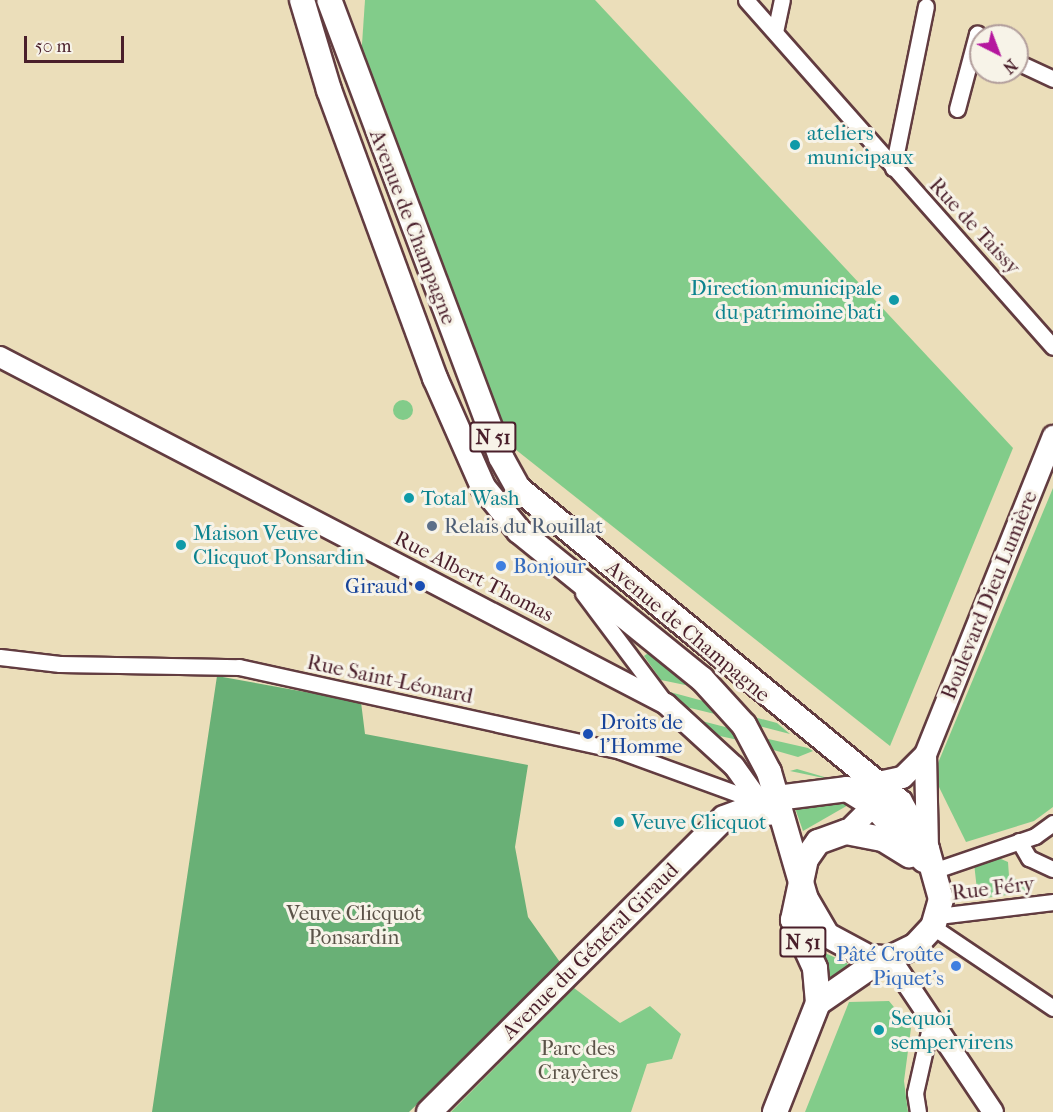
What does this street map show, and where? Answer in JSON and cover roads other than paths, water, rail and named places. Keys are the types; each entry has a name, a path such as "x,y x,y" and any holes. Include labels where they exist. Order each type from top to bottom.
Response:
{"main road":[{"name":"Avenue de Champagne","path":"302,0 329,90 468,460 500,511 564,570 728,705 757,745 768,800 788,841 799,880"},
{"name":"Avenue de Champagne","path":"328,0 501,457 518,488 885,789"},
{"name":"Boulevard Dieu Lumière","path":"925,754 1053,436"},
{"path":"925,754 930,860 941,899 936,922 915,946 886,958 845,949 827,934 799,880 818,842 846,832 885,789 925,754"},
{"name":"Avenue du Général Giraud","path":"429,1112 724,818 768,800 847,789 885,789"},
{"path":"885,789 930,860"},
{"path":"846,832 883,839 930,860"},
{"name":"N 51","path":"775,1112 818,1003 814,968 793,920 799,880"},
{"name":"N 51","path":"818,1003 886,958"}],"street":[{"name":"Rue de Taissy","path":"746,0 1053,347"},
{"path":"775,32 782,0"},
{"path":"893,168 926,6"},
{"path":"957,109 969,64"},
{"path":"1029,68 1053,79"},
{"name":"Rue Albert Thomas","path":"0,357 666,704 768,800"},
{"path":"564,570 635,656 666,704"},
{"name":"Rue Saint-Léonard","path":"0,657 60,664 239,667 620,751 768,800"},
{"path":"930,860 1019,841 1053,823"},
{"path":"1019,841 1029,858 1053,869"},
{"name":"Rue Féry","path":"936,922 1053,902"},
{"path":"936,922 1053,1008"},
{"path":"886,958 932,1018 993,1112"},
{"path":"918,1112 915,1093 932,1018"}],"place":[{"name":"ateliers municipaux","path":"795,145"},
{"name":"Direction municipale du patrimoine bati","path":"894,300"},
{"name":"Total Wash","path":"409,498"},
{"name":"Relais du Rouillat","path":"432,526"},
{"name":"Maison Veuve Clicquot Ponsardin","path":"181,545"},
{"name":"Bonjour","path":"501,566"},
{"name":"Giraud","path":"420,586"},
{"name":"Droits de l'Homme","path":"588,734"},
{"name":"Veuve Clicquot","path":"619,822"},
{"name":"Pâté Croûte Piquet's","path":"956,966"},
{"name":"Sequoi sempervirens","path":"879,1030"}],"park label":[{"name":"Veuve Clicquot Ponsardin","path":"354,925"},
{"name":"Parc des Crayères","path":"578,1060"}]}
